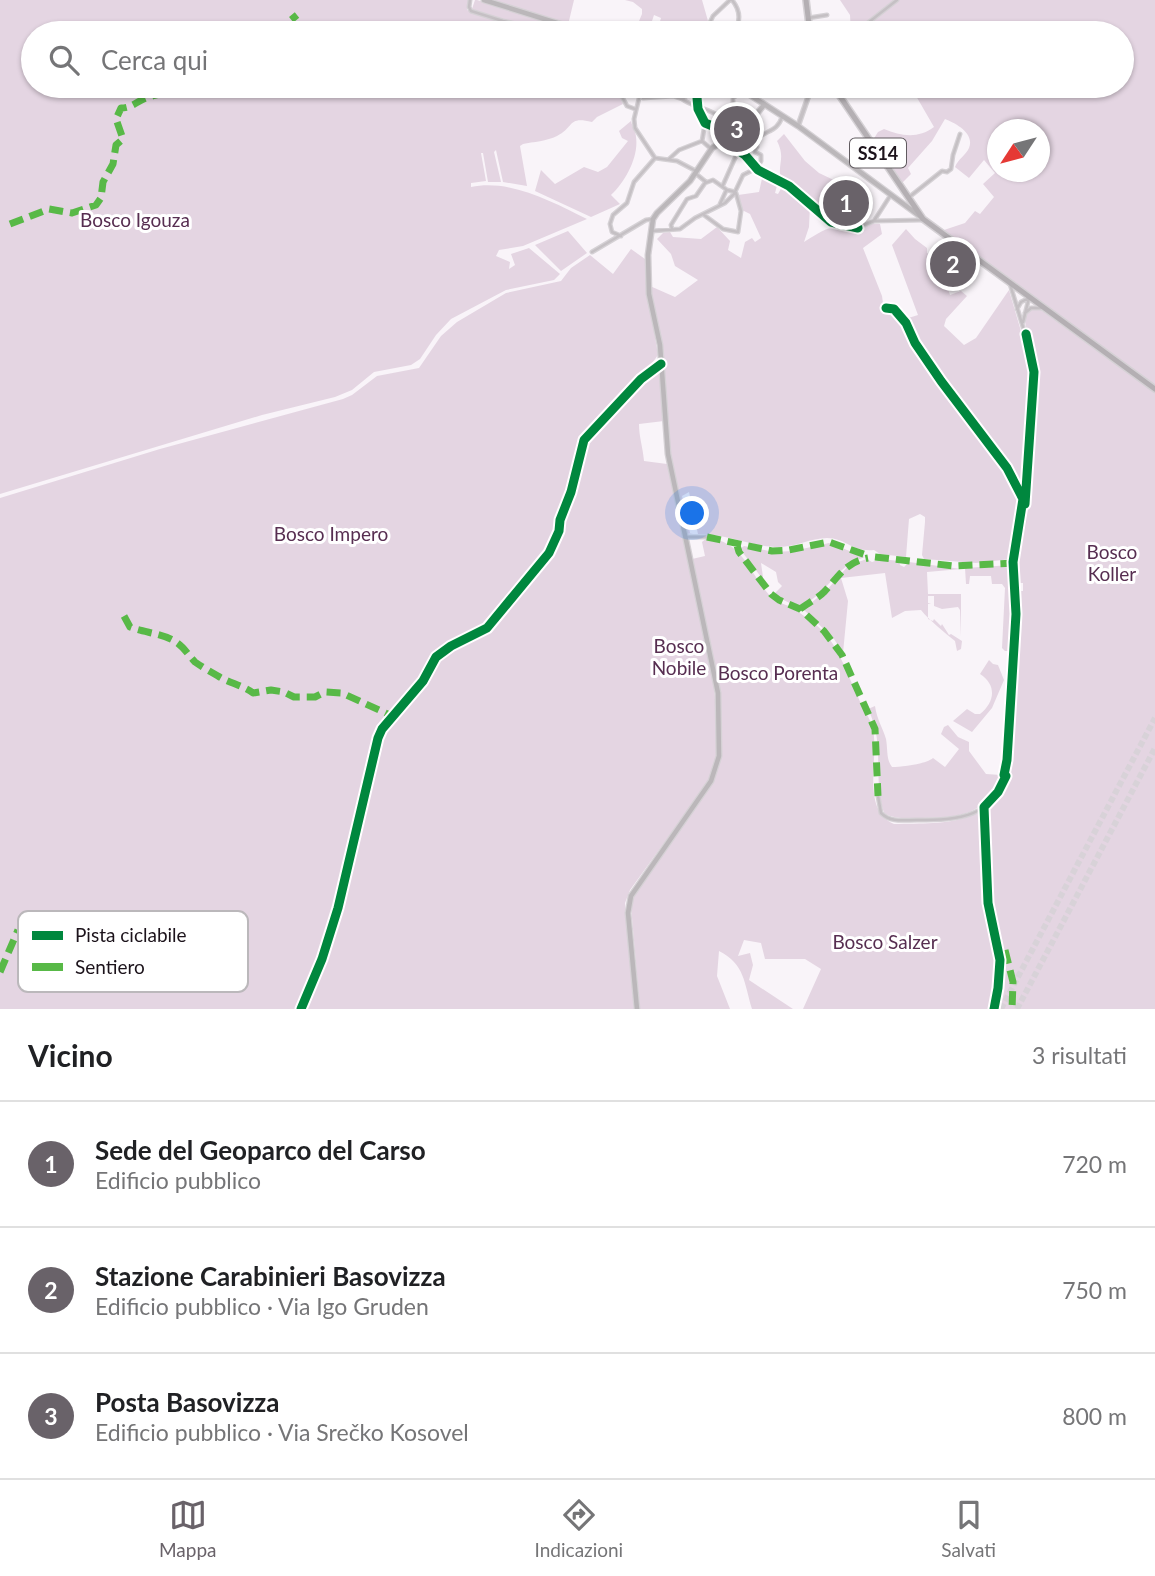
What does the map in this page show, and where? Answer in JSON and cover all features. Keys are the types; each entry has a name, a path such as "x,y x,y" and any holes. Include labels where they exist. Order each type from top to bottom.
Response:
{"main road":[{"path":"484,0 551,21"},
{"path":"806,0 808,21"},
{"path":"755,98 798,126 923,219"},
{"name":"SS14","path":"840,98 923,219 1155,389"},
{"path":"637,1009 628,913 631,896 711,781 719,756 720,717 715,674 668,454 661,364 647,274 651,231 657,213 688,184 711,149 743,130 764,105"}],"street":[{"path":"470,0 468,7 471,11 503,21"},
{"path":"711,21 731,0 737,8 740,21"},
{"path":"870,21 897,0"},
{"path":"808,18 827,15"},
{"path":"623,98 627,106 636,109"},
{"path":"641,98 634,118 635,131 652,150 655,158"},
{"path":"679,98 698,109 709,110 720,118"},
{"path":"698,98 698,109 705,123 702,141"},
{"path":"715,127 720,118 733,107 733,98"},
{"path":"798,126 808,98"},
{"path":"755,152 759,137 772,131 780,124 782,117"},
{"path":"705,123 715,127 726,141 757,168 789,186 831,222 858,228 874,221 923,219"},
{"path":"743,130 757,147"},
{"path":"908,198 942,171 951,169 960,134"},
{"path":"702,141 711,149"},
{"path":"669,159 679,150 702,141"},
{"path":"723,185 740,151"},
{"path":"745,155 755,152"},
{"path":"651,231 680,229 728,200 743,175 757,168 762,158 755,152"},
{"path":"655,158 669,159 696,172 706,182"},
{"path":"621,236 612,232 612,218 627,203 634,182 655,158"},
{"path":"672,229 671,225 687,199 696,196 706,182 713,180 735,192"},
{"path":"720,204 727,190"},
{"path":"704,215 723,229 738,232 741,211 735,192"},
{"path":"874,221 890,196"},
{"path":"592,253 646,220 653,219"},
{"path":"1010,284 1026,334"},
{"path":"1017,309 1021,302 1029,298"},
{"path":"878,796 881,813 889,820 958,819 973,814 990,802 1006,776 1018,611 1016,563 1024,521 1034,377 1023,320 1029,298"},
{"path":"1025,313 1033,307 1043,308"},
{"path":"301,1009 329,940 382,729 423,681 436,657 451,646 487,628 549,553 559,531 584,440 641,379 661,364"},
{"path":"685,537 707,537"}],"green space":[{"name":"Bosco Igouza","path":"0,0 469,0 467,10 499,21 21,21 21,98 620,98 623,104 592,122 575,121 557,136 520,146 527,186 503,182 496,150 494,152 501,182 488,182 481,153 486,181 471,183 471,187 486,185 516,189 587,219 523,246 499,250 496,256 510,262 509,269 515,265 511,254 529,248 560,274 554,280 506,290 451,319 420,359 411,365 374,372 352,390 335,397 262,415 0,494"},
{"path":"477,0 544,21 509,21 472,9"},
{"path":"489,0 574,0 569,21 555,21"},
{"path":"625,0 702,0 708,21 660,21 661,18 654,15 652,21 639,21 642,9"},
{"path":"840,0 1155,0 1155,386 941,231 965,223 975,211 980,214 994,197 983,184 987,180 1050,182 1050,119 987,119 987,164 984,160 969,178 955,167 969,148 967,133 945,119 932,141 908,168 911,174 902,183 873,140 878,132 884,129 909,135 934,127 917,98 1134,98 1134,21 850,21 850,15"},
{"path":"631,121 636,135 633,161 626,176 611,195 620,204 591,217 535,191 541,170 555,184 584,167 598,172 607,167 628,141 622,138 619,131"},
{"path":"784,134 805,161 819,173 840,183 859,198 841,187 834,196 847,206 851,198 856,201 851,225 834,221 781,179 781,152 777,141"},
{"path":"763,174 778,182 775,193 778,194 783,185 810,205 809,227 804,242 830,228 850,229 859,233 868,225 880,224 882,234 863,248 882,296 884,310 892,310 902,320 918,315 892,245 906,229 927,248 927,253 937,258 950,295 961,291 967,296 946,319 944,326 964,345 976,338 1009,290 1030,369 1021,517 1011,559 976,563 924,559 925,517 920,514 909,519 906,557 860,549 834,539 821,538 779,547 698,534 689,492 682,496 690,533 693,533 687,534 671,461 661,340 650,286 675,297 698,280 675,266 671,254 657,239 663,233 670,232 673,237 701,239 717,227 730,241 728,250 741,258 745,242 752,238 755,242 761,238 750,214 742,210 738,195 759,192"},
{"path":"568,231 587,253 561,271 535,245"},
{"name":"Bosco Impero","path":"631,249 645,259 646,283 658,355 621,401 602,413 601,420 582,439 549,551 486,627 448,645 434,656 421,680 386,719 380,730 337,906 299,1009 0,1009 0,498 160,449 343,399 377,376 419,368 441,336 457,322 506,293 561,281 571,268 590,255 613,274"},
{"path":"1032,309 1041,310 1155,393 1155,1009 803,1009 821,969 805,959 765,959 761,943 744,940 738,956 750,953 753,965 749,980 793,1009 752,1009 739,968 719,951 717,976 730,1009 640,1009 631,906 634,894 710,786 721,760 719,687 692,559 705,556 702,542 707,538 730,545 745,560 772,598 815,624 836,648 872,726 874,794 883,817 894,824 934,823 968,817 983,810 995,799 1005,783 1012,761 1023,591 1023,583 1019,583 1018,558 1026,520 1036,375 1025,321 1026,314"},
{"name":"Bosco Nobile","path":"659,368 664,421 639,424 640,438 644,461 667,464 714,682 718,753 708,782 630,890 625,903 634,1009 306,1009 324,969 345,904 381,741 388,725 425,684 438,658 491,628 551,554 562,530 562,521 573,490 584,443 636,387"},
{"path":"829,543 865,557 854,561 817,596 798,607 773,595 782,586 778,582 776,572 761,563 761,577 740,549 744,546 774,552 793,551"},
{"path":"867,559 872,562 881,559 899,561 904,567 909,562 961,569 927,572 928,594 961,594 961,637 958,607 942,609 934,606 934,596 928,596 928,603 931,603 928,604 928,618 921,610 905,611 892,618 885,573 841,578 848,601 843,653 834,639 803,609 825,592 849,565"},
{"path":"1012,565 1015,632 1008,651 1005,651 1002,648 1005,588 1002,584 992,584 991,576 970,576 969,584 966,584 965,568"},
{"path":"934,619 941,626 942,624 949,635 962,641 961,649 957,651 955,641 930,620"},
{"path":"989,660 998,665 1004,680 992,708 972,732 953,721 967,709 980,714 989,704 991,688 980,674"},
{"path":"875,706 892,767 908,766 933,758 945,767 959,749 941,734 948,725 958,737 969,742 969,751 986,774 1001,775 1002,780 995,792 978,808 959,815 907,818 884,813 879,786 876,735 868,709"}],"tunnel":[{"path":"1001,1009 1155,718"},
{"path":"1017,1009 1155,748"}],"marked path":[{"path":"290,21 297,15"},
{"path":"10,224 49,209 72,213 96,205 101,198 103,182 113,164 116,145 123,139 116,119 121,108 129,107 145,98"},
{"path":"707,537 772,551 829,542 869,556"},
{"path":"736,542 739,552 771,594 800,609 824,631 842,655 875,729 878,796"},
{"path":"875,557 954,566 1016,563"},
{"path":"800,609 821,594 848,566 868,558"},
{"path":"124,616 130,627 171,639 182,646 198,664 253,693 271,690 294,697 315,697 325,692 342,693 392,716"},
{"path":"0,972 18,930"},
{"path":"1005,950 1013,982 1012,1009"}],"cycle path":[{"path":"697,98 698,109 705,123 715,127 725,141 745,155 758,170 789,186 831,222 858,228"},
{"path":"886,308 894,309 906,323 915,343 941,381 1007,468 1023,499 1013,562 1016,614 1004,775"},
{"path":"1025,504 1034,372 1026,334"},
{"path":"301,1009 322,959 338,908 382,729 423,681 436,657 451,646 487,628 549,553 559,531 584,440 641,379 661,364"},
{"path":"994,1009 1000,960 988,903 984,807 998,792 1006,776"}],"place":[{"name":"Posta Basovizza","path":"737,129"},
{"name":"Sede del Geoparco del Carso","path":"846,203"},
{"name":"Stazione Carabinieri Basovizza","path":"953,264"}],"park label":[{"name":"Bosco Koller","path":"1112,562"},
{"name":"Bosco Porenta","path":"778,672"},
{"name":"Bosco Salzer","path":"885,941"}]}
